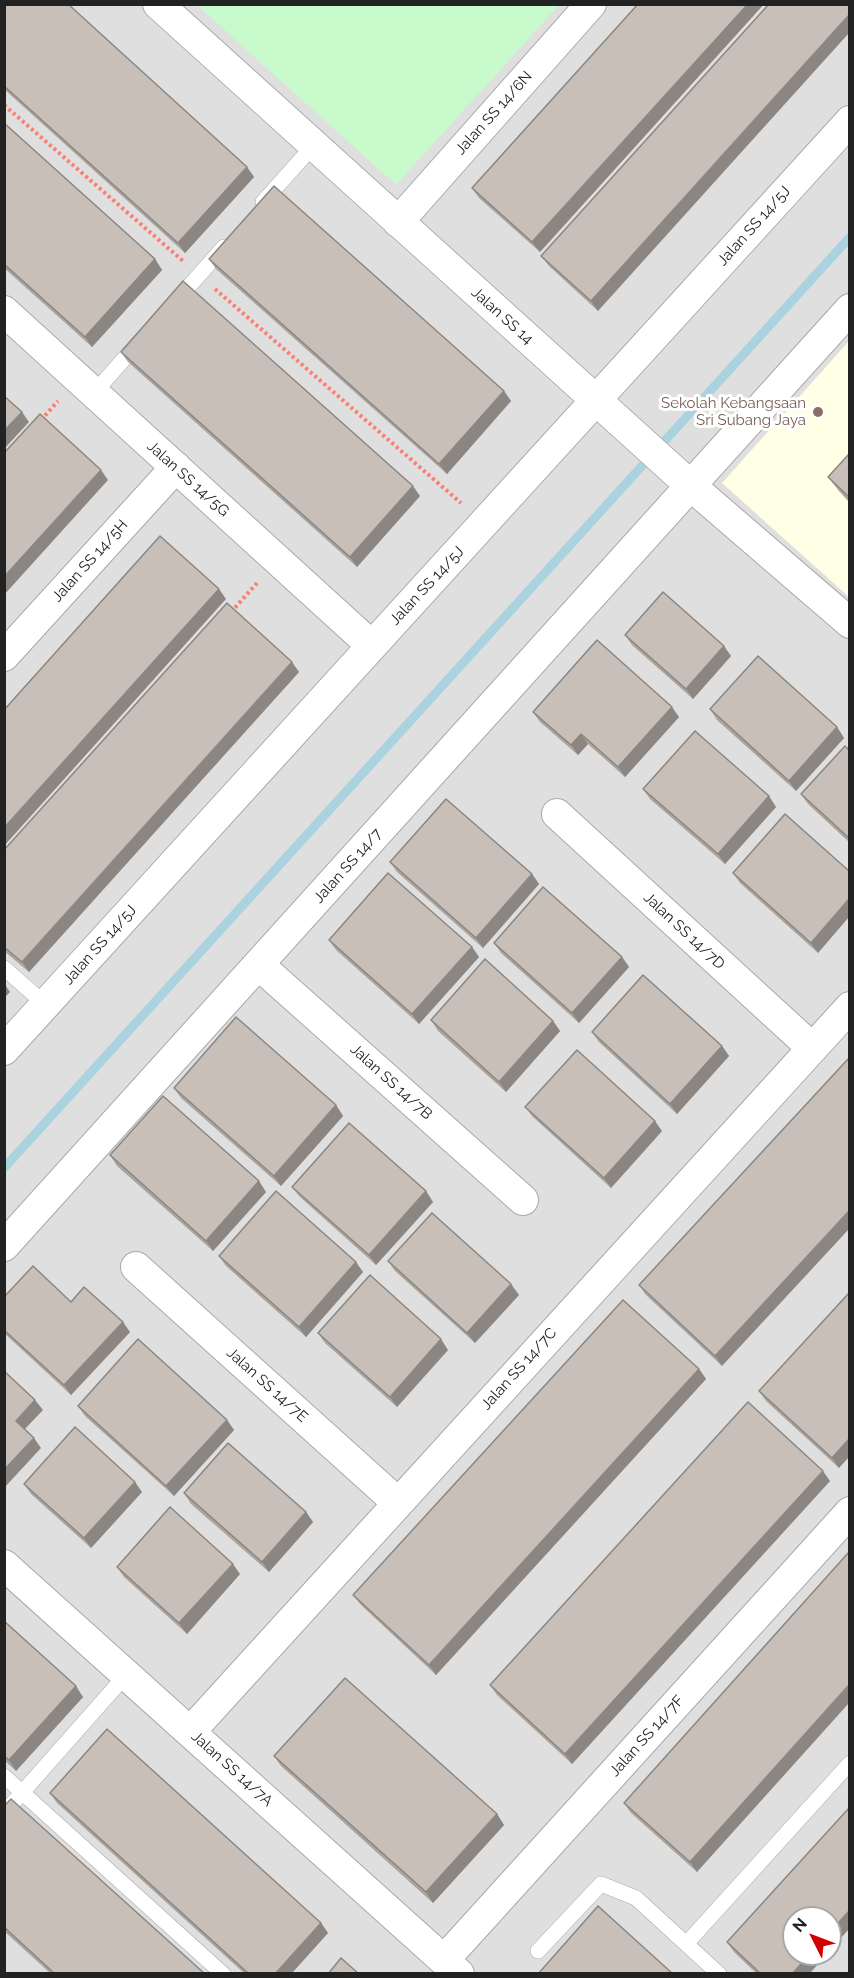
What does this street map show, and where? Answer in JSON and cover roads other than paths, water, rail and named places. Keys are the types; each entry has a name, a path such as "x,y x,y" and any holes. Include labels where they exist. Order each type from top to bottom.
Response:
{"street":[{"name":"Jalan SS 14","path":"158,4 644,444 849,623"},
{"name":"Jalan SS 14/6N","path":"398,222 591,4"},
{"name":"Jalan SS 14/5J","path":"4,1050 849,121"},
{"name":"Jalan SS 14/7","path":"4,1246 849,309"},
{"name":"Jalan SS 14/5G","path":"4,311 372,646"},
{"name":"Jalan SS 14/5H","path":"4,656 176,467"},
{"name":"Jalan SS 14/7D","path":"557,814 811,1047"},
{"name":"Jalan SS 14/7B","path":"259,965 523,1200"},
{"name":"Jalan SS 14/7C","path":"190,1732 849,1007"},
{"name":"Jalan SS 14/7E","path":"136,1267 398,1503"},
{"name":"Jalan SS 14/7F","path":"452,1967 849,1512"},
{"name":"Jalan SS 14/7A","path":"4,1565 452,1967"}],"lane":[{"path":"252,214 314,145"},
{"path":"169,309 237,232"},
{"path":"86,385 146,334"},
{"path":"4,968 45,1005"},
{"path":"4,1813 126,1675"},
{"path":"686,1944 849,1763"},
{"path":"4,1776 223,1974"},
{"path":"538,1951 601,1884 636,1898 718,1974"}],"waterway":[{"path":"4,1168 850,237"}],"place":[{"name":"Sekolah Kebangsaan Sri Subang Jaya","path":"818,412"}]}
